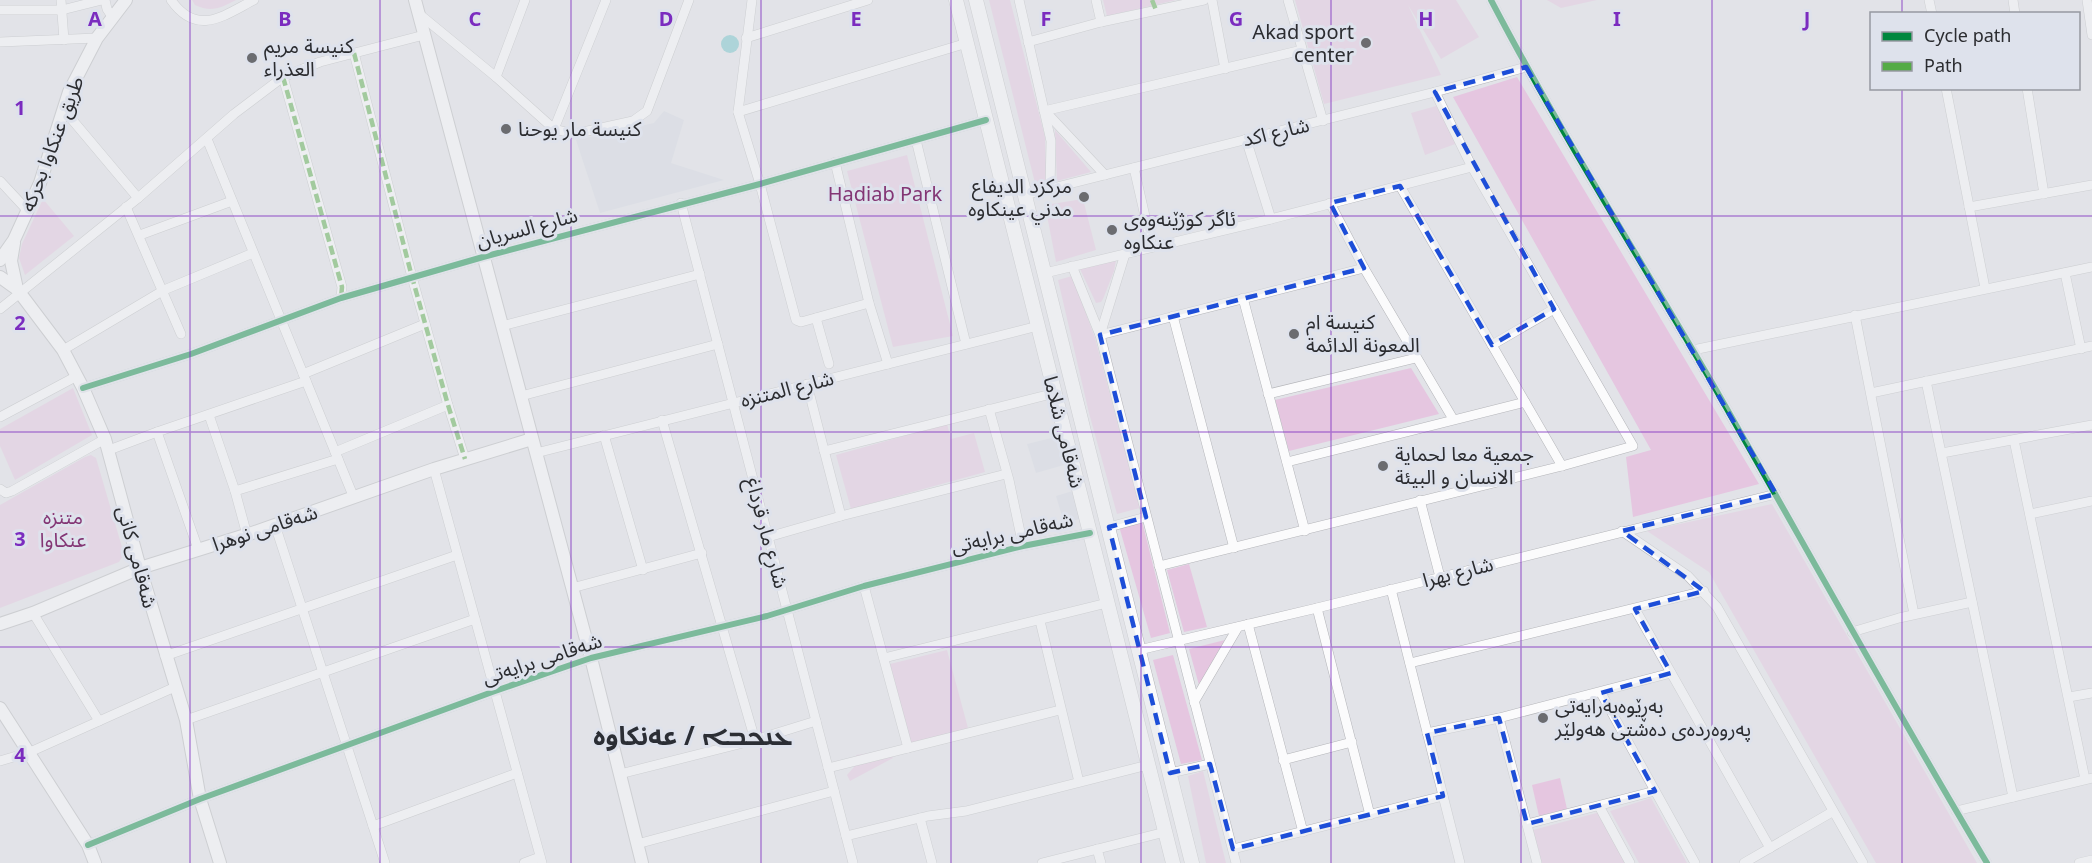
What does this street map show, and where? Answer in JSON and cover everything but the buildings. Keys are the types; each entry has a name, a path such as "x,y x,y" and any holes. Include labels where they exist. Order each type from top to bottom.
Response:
{"main road":[{"name":"شەقامی شلاما","path":"957,0 1173,863"},
{"name":"شەقامی شلاما","path":"976,0 1192,863"},
{"path":"973,68 978,73 985,74 990,70 992,63"},
{"path":"980,94 981,87 987,83 994,84 998,89"},
{"path":"1071,458 1090,453"}],"street":[{"path":"0,10 104,0 113,18"},
{"name":"طريق عنكاوا بحركه","path":"0,260 14,240 40,183 69,92 98,38 126,0"},
{"path":"171,0 184,15 204,22 214,20 254,0"},
{"path":"415,0 591,658 642,863"},
{"path":"496,77 525,0"},
{"path":"554,129 606,0"},
{"path":"418,13 496,77 554,129 574,134 633,121 647,111 689,0"},
{"path":"752,0 738,112 760,184 796,320 801,322 869,303"},
{"path":"746,38 868,0"},
{"path":"1018,0 1051,141 1050,189"},
{"path":"1096,0 1101,22"},
{"path":"1028,42 1101,22 1204,0"},
{"path":"1212,0 1225,69"},
{"path":"1288,0 1323,121"},
{"path":"1491,0 1526,67 1693,350 1852,632 1987,863"},
{"path":"2087,0 2092,35"},
{"path":"62,5 63,40"},
{"path":"0,309 18,291 138,198 234,114 284,77 320,62 424,35"},
{"path":"0,42 98,38"},
{"path":"738,112 967,43"},
{"path":"1044,111 1302,50"},
{"path":"354,53 412,277 465,459"},
{"name":"شارع اكد","path":"1025,195 1323,121 1526,67"},
{"path":"284,77 342,287 341,298"},
{"path":"1946,90 1985,288"},
{"path":"2027,90 2044,194"},
{"path":"1159,566 1633,447 1472,167 1435,92"},
{"path":"64,110 138,198"},
{"path":"1044,111 1105,175"},
{"name":"شارع السريان","path":"83,388 191,354 341,298 986,120"},
{"path":"1246,139 1271,219"},
{"path":"207,140 354,498"},
{"path":"916,140 966,344"},
{"path":"835,162 869,303 888,364"},
{"path":"1045,273 1271,219 1472,167"},
{"path":"1134,168 1152,247"},
{"path":"0,182 27,210"},
{"path":"1969,207 2092,185"},
{"path":"1400,186 1562,466"},
{"path":"140,235 232,201"},
{"name":"شارع مار قرداغ","path":"681,203 853,863"},
{"path":"1330,203 1364,268 1453,419"},
{"path":"126,207 182,334"},
{"path":"14,240 11,261 18,291"},
{"path":"63,350 164,290 253,253"},
{"path":"1100,335 1125,254"},
{"path":"1072,266 1100,335 1236,863"},
{"path":"1693,350 2092,267"},
{"path":"1100,335 1364,268"},
{"path":"2066,273 2081,348"},
{"path":"502,326 700,274"},
{"name":"شەقامی کانی","path":"0,277 18,291 63,350 83,388 107,445 165,656 186,720 200,799 220,863"},
{"path":"1243,298 1305,531"},
{"path":"1492,345 1554,309"},
{"path":"1855,315 1914,614"},
{"path":"1173,316 1234,548"},
{"path":"816,318 829,364"},
{"path":"3,491 107,445 209,415 305,378 425,324"},
{"name":"شارع المتنزه","path":"536,453 1038,326"},
{"path":"520,396 718,344"},
{"path":"1871,393 2092,346"},
{"path":"1268,394 1416,358"},
{"path":"0,417 77,376"},
{"path":"1926,381 2013,797"},
{"path":"807,384 841,516"},
{"path":"824,451 1055,393"},
{"path":"1287,462 1525,402"},
{"path":"235,491 337,455 448,405"},
{"path":"989,410 1023,546"},
{"path":"209,415 248,534"},
{"path":"662,420 755,740"},
{"path":"1942,453 2092,424"},
{"path":"157,432 198,549"},
{"path":"604,435 643,570"},
{"name":"شەقامی نوهرا","path":"0,624 33,613 140,568 275,525 434,469 532,439"},
{"path":"1956,811 2088,778 2014,440"},
{"path":"434,469 541,860 524,863"},
{"path":"768,537 1006,474"},
{"name":"شارع بهرا","path":"1139,650 1776,494"},
{"path":"1420,500 1440,577"},
{"path":"2030,514 2092,501"},
{"path":"1109,527 1146,517"},
{"path":"275,525 385,863"},
{"path":"1622,531 1688,576 1717,607 1863,863"},
{"name":"شەقامی برایەتی","path":"88,845 200,799 591,658 723,627 864,586 1023,546 1090,533"},
{"path":"572,588 702,553"},
{"path":"165,656 458,555"},
{"path":"864,586 908,748"},
{"path":"1391,589 1460,863"},
{"path":"1410,663 1704,591"},
{"path":"1852,632 1914,614 1972,602"},
{"path":"884,658 1107,603"},
{"path":"1317,608 1370,815"},
{"path":"1635,609 1770,848"},
{"path":"33,613 99,721"},
{"path":"186,720 475,619"},
{"path":"1040,621 1079,782"},
{"path":"1248,624 1303,832"},
{"path":"1194,702 1238,627"},
{"path":"1427,733 1499,718 1671,674"},
{"path":"0,761 30,752 175,687"},
{"path":"1601,693 1695,863"},
{"path":"2069,697 2092,693"},
{"path":"0,708 88,845 95,863"},
{"path":"828,768 1060,710"},
{"path":"1499,718 1537,863"},
{"path":"620,774 816,722"},
{"path":"1283,760 1352,742"},
{"path":"1170,773 1210,764"},
{"path":"846,836 920,818 966,811 1148,765"},
{"path":"373,826 517,773"},
{"path":"637,844 834,791"},
{"path":"1527,824 1655,791"},
{"path":"1233,849 1443,796"},
{"path":"1599,806 1630,863"},
{"path":"1744,863 1832,812"},
{"path":"920,818 932,863"},
{"path":"1042,863 1165,832"},
{"path":"1097,849 1101,863"},
{"path":"2079,863 2092,860"}],"highlighted area":[{"path":"1526,67 1776,494 1622,531 1704,591 1635,609 1671,673 1601,693 1655,791 1527,824 1499,718 1427,733 1443,796 1233,849 1210,764 1170,773 1109,527 1146,517 1100,335 1364,268 1330,203 1400,186 1492,345 1554,309 1435,92"}],"shaded area":[{"path":"664,111 684,120 671,163 724,180 600,213 576,140 654,123"},
{"path":"1055,437 1064,465 1036,473 1027,444"},
{"path":"1076,490 1084,518 1064,523 1056,496"}],"green space":[{"path":"192,0 236,0 221,7 206,9 195,5"},
{"path":"989,0 1010,0 1045,137 1046,184 1035,183"},
{"path":"1103,0 1176,0 1107,16"},
{"name":"Akad sport center","path":"1295,0 1456,0 1479,37 1441,59 1408,5 1441,75 1324,104"},
{"path":"1547,0 1597,0 1561,8"},
{"path":"1517,77 1759,484 1633,517 1626,457 1651,450 1453,97"},
{"path":"1436,106 1458,143 1425,155 1411,113"},
{"path":"1055,130 1091,172 1057,181"},
{"name":"Hadiab Park","path":"907,155 953,336 893,347 847,171"},
{"path":"43,199 74,236 25,275 19,258 22,244"},
{"path":"1083,199 1096,250 1056,262 1045,205"},
{"path":"1116,260 1103,299 1096,303 1080,269"},
{"path":"1072,276 1095,338 1140,508 1117,514 1089,413 1058,280"},
{"path":"1411,368 1439,414 1289,451 1275,400"},
{"path":"73,388 92,435 15,480 0,446 0,429"},
{"path":"947,424 951,439 974,433 985,472 851,509 836,455"},
{"name":"متنزه عنكاوا","path":"91,455 96,458 124,554 119,562 0,608 0,505"},
{"path":"1772,504 1977,863 1876,863 1709,572 1647,531"},
{"path":"1142,521 1170,633 1151,638 1119,526"},
{"path":"1189,564 1207,627 1184,632 1167,570"},
{"path":"1225,640 1199,685 1189,649"},
{"path":"947,650 968,728 911,745 890,664"},
{"path":"1173,655 1202,760 1181,764 1153,660"},
{"path":"889,750 893,758 850,781 847,775 854,767 856,755"},
{"path":"1203,771 1226,863 1206,863 1188,776"},
{"path":"1560,778 1567,809 1539,816 1532,785"},
{"path":"1651,798 1687,863 1639,863 1610,811"},
{"path":"1604,811 1632,863 1542,863 1533,830"}],"water":[{"path":"730,35 736,38 739,44 736,50 730,53 724,50 721,44 724,38"}],"marked path":[{"path":"1152,0 1156,10"},
{"path":"354,53 412,277 465,459"},
{"path":"283,77 342,287 341,298"}],"cycle path":[{"path":"1491,0 1571,144 1711,381 1987,863"},
{"path":"83,388 191,354 341,298 986,120"},
{"path":"88,845 200,799 591,658 767,616 864,586 1023,546 1090,533"}],"place":[{"name":"Akad sport center","path":"1366,43"},
{"name":"كنيسة مريم العذراء","path":"252,58"},
{"name":"كنيسة مار يوحنا","path":"506,129"},
{"name":"مرکزد الدیفاع مدني عينكاوه","path":"1084,197"},
{"name":"ئاگر كوژێنه‌وه‌ی عنكاوه","path":"1112,230"},
{"name":"كنيسة ام المعونة الدائمة","path":"1294,334"},
{"name":"جمعية معا لحماية الانسان و البيئة","path":"1383,466"},
{"name":"بەڕێوەبەرایەتی پەروەردەی دەشتی هەولێر","path":"1543,718"}],"district":[{"name":"ܥܢܟܒܐ / عەنکاوە","path":"693,736"}]}
